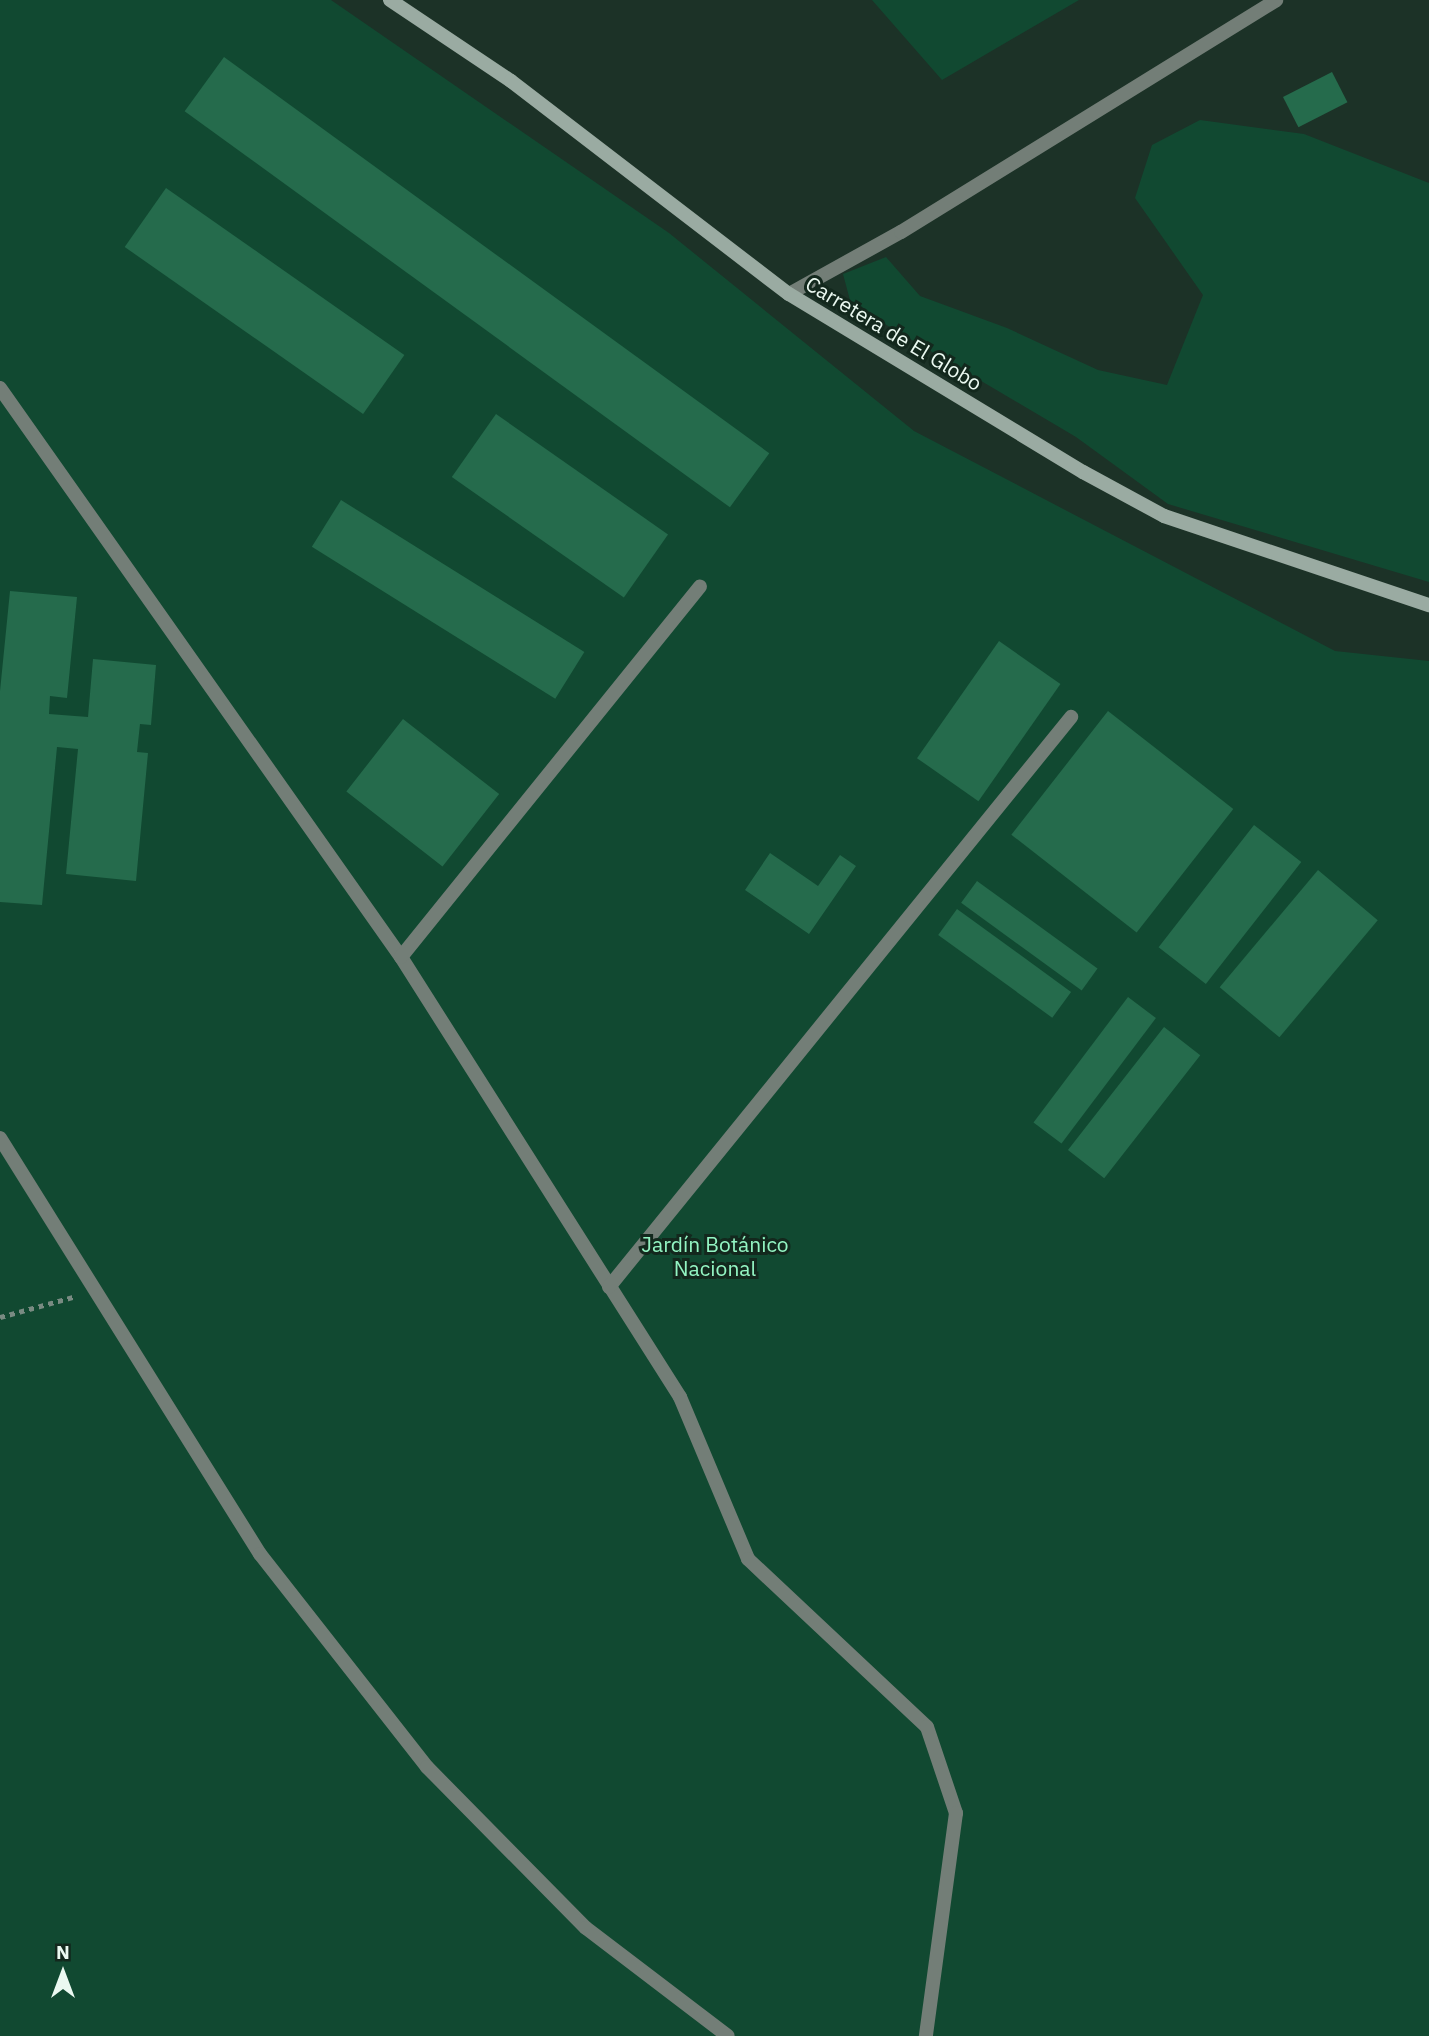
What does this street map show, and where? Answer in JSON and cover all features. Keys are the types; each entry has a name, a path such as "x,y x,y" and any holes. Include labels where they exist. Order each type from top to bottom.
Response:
{"main road":[{"name":"Carretera de El Globo","path":"390,0 511,81 789,294 1164,516 1429,605"}],"lane":[{"path":"789,294 901,232 1276,0"},
{"path":"0,388 401,957 680,1397 748,1559 927,1727 956,1813 926,2036"},
{"path":"401,957 700,586"},
{"path":"609,1287 1071,717"},
{"path":"0,1138 92,1291 260,1554 427,1767 586,1928 728,2036"}],"path":[{"path":"0,1317 92,1291"}],"green space":[{"name":"Jardín Botánico Nacional","path":"0,0 331,0 669,233 914,431 1335,651 1429,661 1429,2036 0,2036"},
{"path":"872,0 1079,0 942,80"},
{"path":"1200,120 1304,134 1429,183 1429,582 1168,504 1076,437 851,304 843,274 886,257 920,296 1007,328 1098,370 1167,385 1203,295 1135,198 1152,145"}],"building":[{"path":"224,57 769,453 730,507 185,111"},
{"path":"1332,72 1347,102 1298,127 1283,97"},
{"path":"166,188 404,355 363,414 125,247"},
{"path":"496,414 668,534 624,598 452,477"},
{"path":"341,500 584,652 555,699 312,547"},
{"path":"10,591 77,597 67,698 50,696 49,714 88,717 93,659 156,665 151,725 140,724 137,752 148,753 136,881 66,874 78,749 57,747 42,905 0,902 0,691"},
{"path":"999,641 1060,684 978,801 917,758"},
{"path":"1108,711 1233,809 1137,933 1011,835"},
{"path":"403,719 499,794 442,867 346,791"},
{"path":"1254,825 1301,862 1206,984 1159,947"},
{"path":"770,853 818,886 840,855 856,866 809,934 745,890"},
{"path":"1318,870 1378,920 1279,1037 1220,987"},
{"path":"977,881 1098,969 1082,990 961,903"},
{"path":"957,909 1071,992 1052,1018 938,935"},
{"path":"1128,997 1156,1018 1061,1143 1034,1122"},
{"path":"1164,1027 1200,1055 1104,1178 1068,1150"}]}
